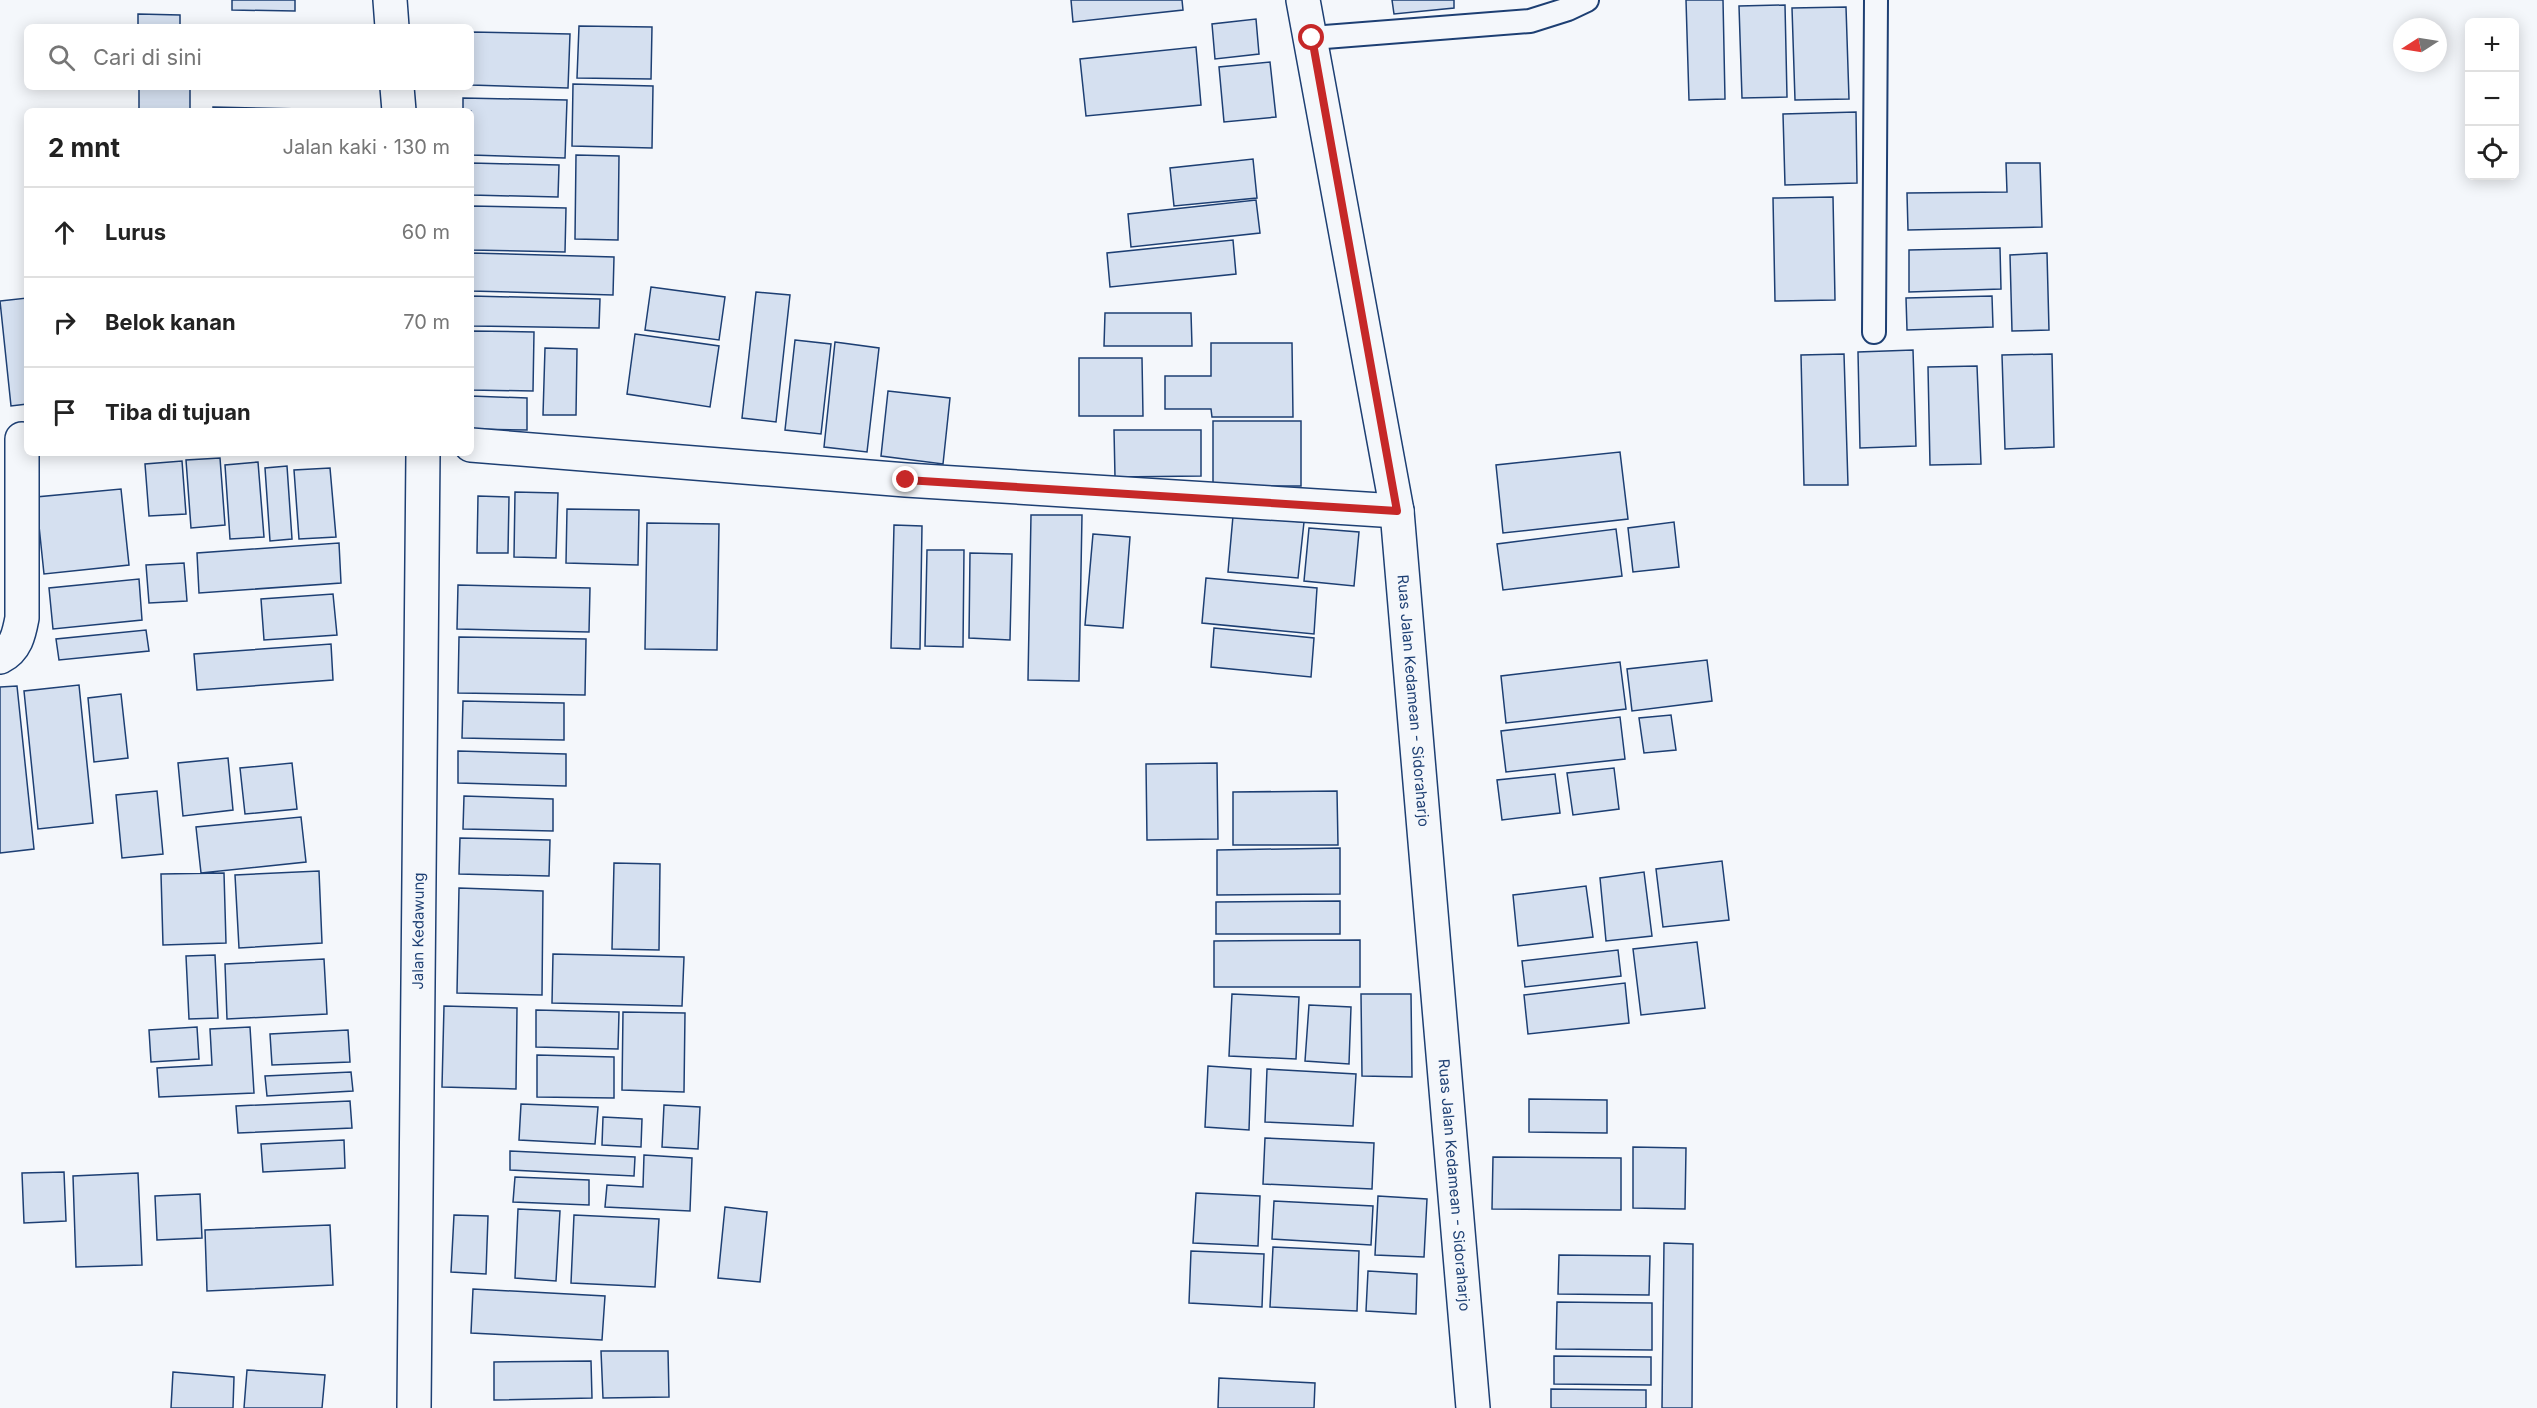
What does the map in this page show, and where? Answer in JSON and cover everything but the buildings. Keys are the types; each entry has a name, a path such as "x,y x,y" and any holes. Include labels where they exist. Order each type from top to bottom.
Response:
{"street":[{"path":"390,0 392,24"},
{"name":"Ruas Jalan Kedamean - Sidoraharjo","path":"1303,0 1312,38 1397,511 1473,1408"},
{"path":"397,90 399,108"},
{"path":"0,657 9,652 19,635 22,618 16,440"},
{"path":"474,445 906,480 1397,511"},
{"name":"Jalan Kedawung","path":"414,1408 423,456"}],"lane":[{"path":"1312,38 1530,21 1568,9 1587,0"},
{"path":"1874,332 1876,0"}],"route":[{"path":"906,480 1397,511 1312,38"}]}
